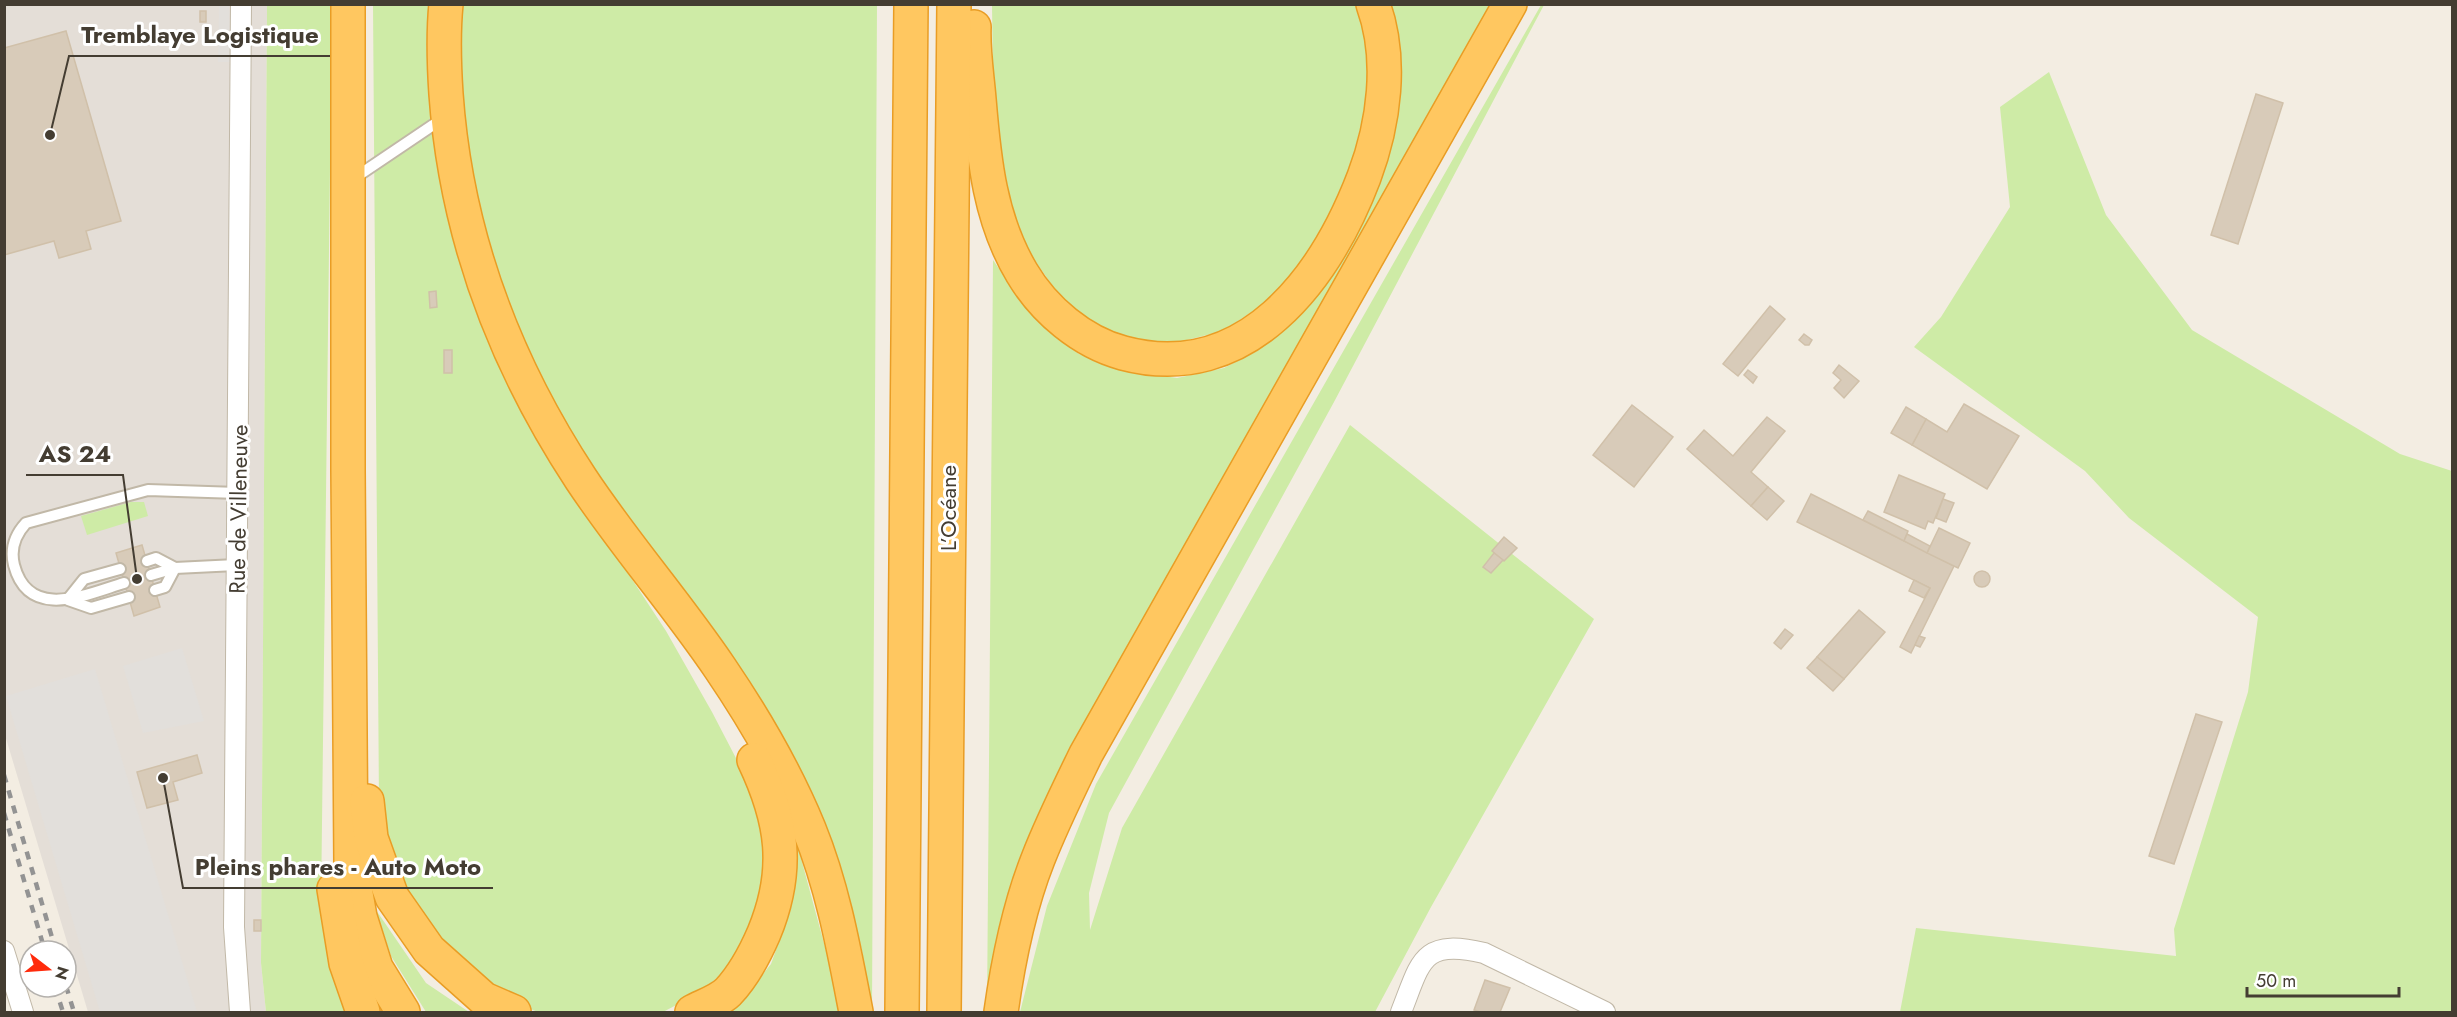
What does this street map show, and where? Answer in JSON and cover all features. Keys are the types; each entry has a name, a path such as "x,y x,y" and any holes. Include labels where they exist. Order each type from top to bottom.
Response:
{"highway":[{"path":"348,4 351,864 360,917 376,968 403,1012"},
{"path":"446,4 445,74 450,143 461,205 495,316 520,374 582,480 719,667 746,708 809,829 838,917 856,1012"},
{"name":"L’Océane","path":"902,1012 911,4"},
{"name":"L’Océane","path":"944,1012 954,4"},
{"path":"974,4 974,39 983,151 994,206 1010,251 1022,273 1043,302 1075,329 1111,349 1143,358 1162,360 1194,357 1229,347 1264,325 1284,309 1299,292 1339,235 1366,172 1379,125 1384,85 1383,51 1373,4"},
{"path":"1001,1012 1019,924 1037,861 1086,754 1510,4"},
{"path":"348,470 331,828 334,895 346,963 363,1012"},
{"path":"348,470 362,760 371,838 392,897 429,950 484,999 514,1012"},
{"path":"692,1012 727,993 755,954 774,907 780,877 780,843 759,770 735,719 696,652 695,635"}],"street":[{"name":"Rue de Villeneuve","path":"240,1012 234,927 241,4"},
{"path":"1401,1012 1417,972 1427,957 1443,948 1465,948 1484,953 1605,1012"},
{"path":"4,951 23,1012"}],"lane":[{"path":"347,183 448,115"},
{"path":"124,583 68,599 45,599 34,594 25,585 15,568 12,556 17,532 26,523 148,490 238,493"},
{"path":"147,561 156,558 175,568"},
{"path":"151,575 175,568 237,565"},
{"path":"155,590 165,587 175,568"},
{"path":"68,599 84,579 120,569"},
{"path":"68,599 91,608 129,597"}],"shaded area":[{"path":"4,5 267,5 261,963 266,1012 88,1012 78,979 78,939 66,939 5,735"},
{"path":"219,5 229,5 230,62 218,62"},
{"path":"182,648 204,721 143,733 123,666"},
{"path":"95,669 197,1012 100,1012 6,696"}],"green space":[{"path":"267,5 332,5 321,905 348,1012 266,1012 261,963"},
{"path":"373,5 437,5 440,143 570,485 666,631 751,787 767,861 751,936 729,967 701,992 663,1012 538,1012 513,1002 478,980 403,896 379,805"},
{"path":"455,5 877,5 872,1012 869,1012 862,950 834,856 531,378 463,169"},
{"path":"992,5 1358,5 1368,38 1368,98 1352,161 1330,217 1301,270 1268,301 1223,331 1171,344 1124,338 1087,321 1061,298 1031,255 1012,212 1000,142 993,81"},
{"path":"1388,5 1495,5 1182,559 987,1012 993,260 1020,299 1052,333 1079,354 1132,371 1177,378 1224,368 1257,351 1286,329 1319,290 1345,249"},
{"path":"1541,5 1544,5 1334,402 1109,813 1089,893 1090,930 1122,828 1350,425 1594,619 1431,907 1375,1012 1020,1012 1047,906 1096,784"},
{"path":"2049,72 2106,215 2192,330 2400,454 2452,471 2452,1012 1900,1012 1916,928 2176,956 2174,929 2248,692 2258,617 2129,518 2085,471 1914,347 1941,317 2010,207 2000,107"},
{"path":"131,502 144,502 148,516 87,535 81,516"},
{"path":"789,814 838,995 839,1012 725,1012 739,1004 771,964 786,922 791,864"},
{"path":"376,910 426,983 469,1012 426,1012 391,956"}],"building":[{"path":"200,11 206,11 206,22 200,22"},
{"path":"66,31 121,221 86,231 91,249 59,258 54,241 4,255 4,48"},
{"path":"2256,94 2283,103 2238,244 2211,235"},
{"path":"436,291 437,307 430,308 429,292"},
{"path":"1770,306 1785,319 1738,376 1723,364"},
{"path":"1804,334 1812,340 1809,345 1799,340"},
{"path":"444,350 452,350 452,373 444,373"},
{"path":"1839,365 1859,381 1844,398 1834,388 1841,380 1833,373"},
{"path":"1748,370 1757,377 1753,383 1744,375"},
{"path":"1964,404 2019,436 1987,489 1912,445 1926,419 1947,432"},
{"path":"1632,405 1673,437 1634,487 1593,455"},
{"path":"1906,407 1926,419 1912,445 1891,433"},
{"path":"1767,417 1785,431 1751,472 1768,487 1751,506 1687,449 1704,430 1733,456"},
{"path":"1899,475 1945,494 1933,523 1928,521 1925,529 1884,512"},
{"path":"1768,487 1784,501 1767,520 1751,506"},
{"path":"1811,494 1954,566 1911,653 1900,647 1930,588 1797,522"},
{"path":"1943,499 1954,503 1946,522 1936,518"},
{"path":"1868,511 1908,531 1904,541 1863,520"},
{"path":"1939,528 1970,543 1958,568 1927,553"},
{"path":"1907,534 1930,546 1927,553 1904,541"},
{"path":"1504,537 1517,548 1504,561 1492,551"},
{"path":"142,545 160,607 134,616 116,553"},
{"path":"1494,553 1503,560 1491,573 1483,567"},
{"path":"1982,571 1988,573 1990,579 1988,585 1982,587 1976,585 1974,579 1976,573"},
{"path":"1914,580 1930,588 1924,598 1909,591"},
{"path":"1859,610 1885,632 1844,679 1817,657"},
{"path":"1785,629 1793,635 1781,649 1774,643"},
{"path":"1919,636 1925,638 1920,647 1915,645"},
{"path":"1817,657 1844,679 1833,691 1807,668"},
{"path":"2196,714 2222,722 2174,864 2149,856"},
{"path":"197,755 202,773 173,782 178,800 147,808 137,772"},
{"path":"254,920 261,920 261,931 254,931"},
{"path":"1485,980 1510,988 1500,1012 1474,1010"}],"railway":[{"path":"4,775 52,939"},
{"path":"4,813 41,939"},
{"path":"59,999 63,1012"},
{"path":"70,999 74,1012"}],"place":[{"name":"Tremblaye Logistique","path":"50,135"},
{"name":"AS 24","path":"137,579"},
{"name":"Pleins phares - Auto Moto","path":"163,778"}]}
